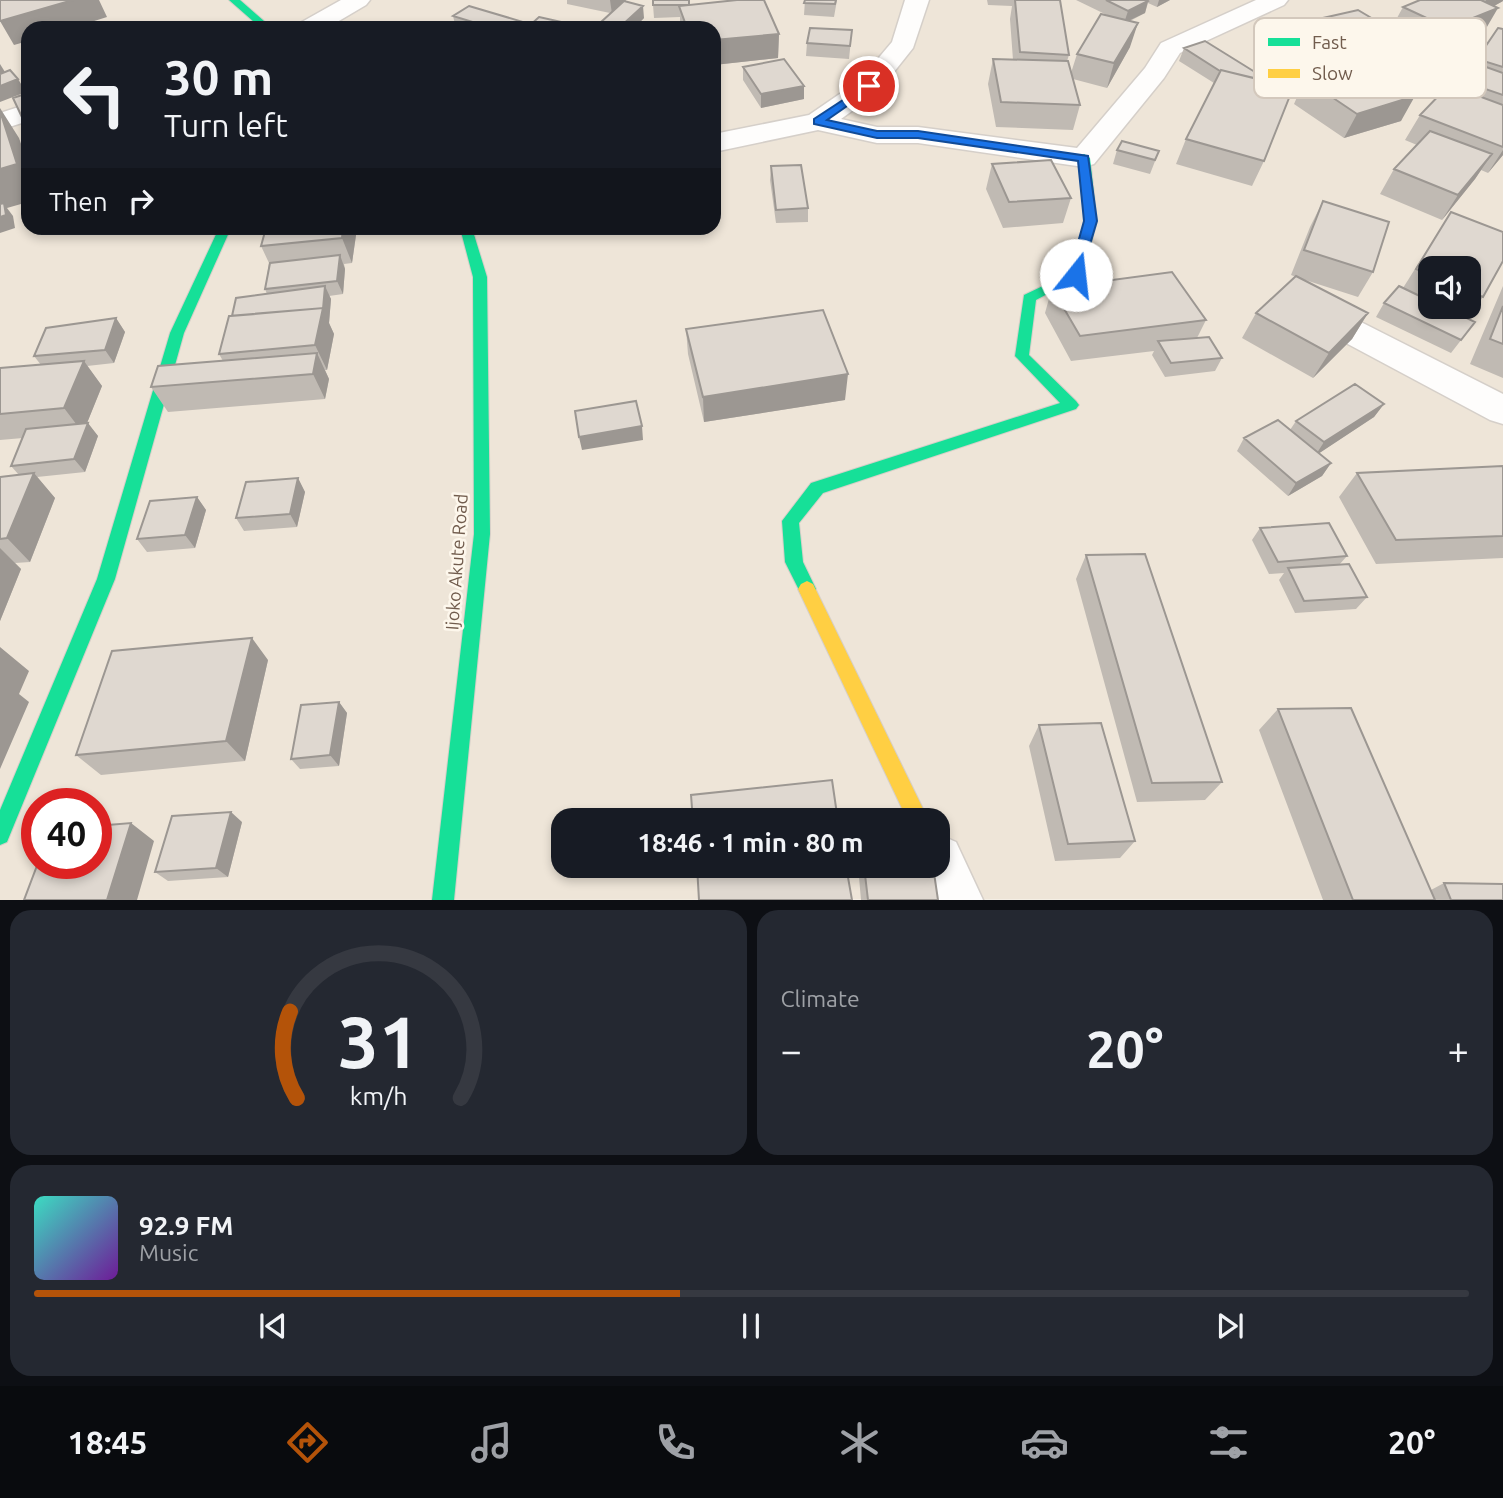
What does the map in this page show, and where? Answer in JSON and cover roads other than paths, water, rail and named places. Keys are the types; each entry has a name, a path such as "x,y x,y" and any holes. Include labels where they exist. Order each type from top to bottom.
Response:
{"street":[{"path":"234,0 259,21"},
{"path":"321,21 358,0"},
{"path":"721,142 818,122 869,86 904,43 916,0"},
{"path":"913,808 794,562 790,521 817,488 1071,405 1022,356 1029,298 1076,275 1091,221 1084,158 1155,72 1170,48 1276,0"},
{"path":"0,122 21,114"},
{"path":"818,122 877,135 918,135 1084,158"},
{"path":"0,835 106,579 177,333 222,235"},
{"name":"Ijoko Akute Road","path":"443,900 482,534 480,277 468,235"},
{"path":"1343,327 1503,410"},
{"path":"947,878 957,900"}]}
